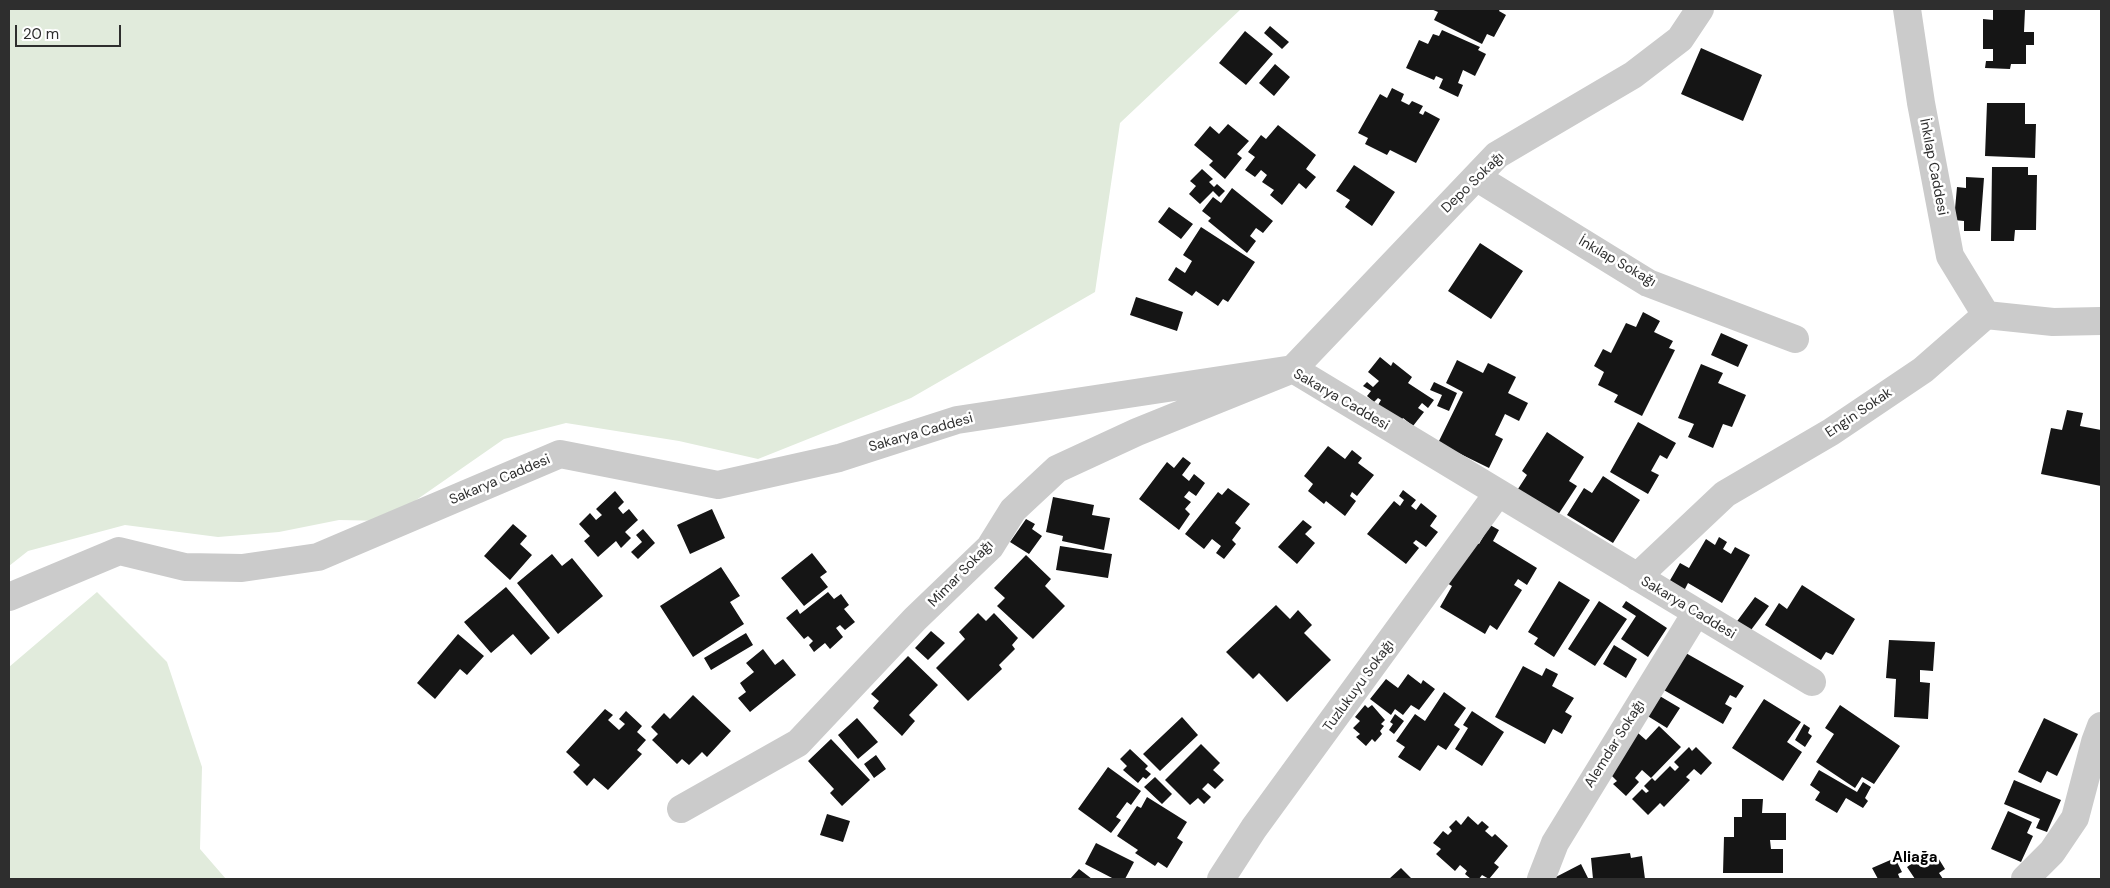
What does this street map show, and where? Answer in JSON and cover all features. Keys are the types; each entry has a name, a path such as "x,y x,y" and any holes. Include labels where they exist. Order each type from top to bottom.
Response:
{"street":[{"name":"Depo Sokağı","path":"1293,369 1497,155 1633,75 1680,39 1700,9"},
{"name":"İnkılap Caddesi","path":"1907,9 1921,103 1950,256 1986,314"},
{"name":"İnkılap Sokağı","path":"1476,177 1648,283 1795,339"},
{"path":"1986,314 2053,322 2101,321"},
{"name":"Engin Sokak","path":"1637,577 1725,494 1831,432 1923,370 1986,314"},
{"name":"Sakarya Caddesi","path":"9,597 119,551 185,567 242,568 318,557 560,454 718,485 839,458 957,420 1293,369 1812,682"},
{"name":"Mimar Sokağı","path":"681,809 798,743 916,619 990,547 1013,510 1057,469 1137,432 1293,369"},
{"name":"Tuzlukuyu Sokağı","path":"1221,879 1254,828 1498,493"},
{"name":"Alemdar Sokağı","path":"1541,879 1555,843 1696,613"},
{"path":"2026,879 2052,852 2074,818 2094,742 2101,726"}],"green space":[{"path":"9,9 1241,9 1120,123 1095,292 911,398 758,459 679,441 566,423 504,439 386,521 339,520 279,532 218,537 125,525 28,551 9,566"},
{"path":"97,592 167,662 202,767 200,849 226,879 9,879 9,667"}],"building":[{"path":"1431,9 1500,9 1499,11 1506,15 1494,37 1487,34 1482,44 1434,20 1438,12"},
{"path":"1993,10 2025,10 2024,32 2034,32 2034,45 2026,45 2026,64 2011,64 2010,69 1985,68 1986,61 1993,61 1993,49 1983,49 1983,19 1993,20"},
{"path":"1270,26 1289,42 1282,49 1264,33"},
{"path":"1442,30 1480,47 1478,50 1486,54 1475,76 1463,70 1458,83 1463,85 1458,97 1439,88 1443,79 1436,76 1434,80 1406,68 1419,40 1428,44 1433,34 1439,36"},
{"path":"1245,31 1273,54 1246,85 1219,63"},
{"path":"1701,48 1762,75 1743,121 1681,94"},
{"path":"1275,64 1290,77 1274,96 1259,83"},
{"path":"1392,88 1404,94 1401,101 1409,105 1412,101 1423,106 1419,113 1423,115 1425,111 1440,119 1416,163 1390,150 1387,155 1365,144 1368,138 1358,133 1380,94 1387,98"},
{"path":"1987,103 2025,103 2025,124 2036,124 2035,158 1985,156"},
{"path":"1228,124 1249,141 1237,154 1242,158 1225,179 1209,165 1213,161 1194,145 1210,126 1219,134"},
{"path":"1278,125 1316,155 1306,169 1316,177 1306,189 1299,183 1282,205 1270,195 1274,190 1262,182 1267,175 1261,170 1255,177 1245,170 1255,157 1248,152 1261,135 1266,139"},
{"path":"1354,165 1395,192 1372,226 1345,207 1350,200 1336,191"},
{"path":"1992,167 2028,167 2028,175 2037,175 2036,230 2015,230 2014,241 1991,241"},
{"path":"1202,169 1213,179 1209,182 1214,187 1217,184 1225,191 1219,197 1213,191 1200,204 1189,194 1196,186 1190,181"},
{"path":"1966,177 1984,178 1980,231 1964,231 1964,221 1954,220 1957,187 1966,188"},
{"path":"1232,188 1273,221 1263,233 1256,228 1250,236 1256,241 1247,253 1208,221 1211,218 1202,211 1213,197 1221,203"},
{"path":"1169,207 1193,224 1181,239 1158,222"},
{"path":"1201,227 1255,262 1228,302 1223,299 1218,306 1196,291 1192,296 1168,280 1176,267 1185,273 1192,261 1183,255"},
{"path":"1480,243 1523,271 1491,319 1448,291"},
{"path":"1136,297 1183,312 1177,331 1130,315"},
{"path":"1643,312 1660,321 1654,332 1673,341 1669,348 1675,350 1642,416 1614,402 1618,395 1598,385 1604,372 1594,366 1603,349 1611,353 1626,323 1636,327"},
{"path":"1721,333 1748,345 1738,367 1711,355"},
{"path":"1380,357 1391,366 1393,362 1412,377 1408,383 1434,400 1428,408 1422,403 1418,408 1424,412 1413,426 1403,418 1400,422 1378,405 1381,400 1378,398 1374,402 1367,396 1371,391 1363,386 1367,382 1373,387 1379,381 1368,372"},
{"path":"1457,360 1483,373 1488,363 1516,377 1508,393 1528,403 1519,421 1505,414 1495,435 1503,439 1489,468 1438,443 1463,392 1446,383"},
{"path":"1701,364 1723,373 1718,383 1746,395 1732,427 1723,424 1713,448 1688,437 1694,424 1678,418"},
{"path":"1434,382 1457,393 1449,411 1437,406 1442,395 1430,390"},
{"path":"2067,410 2083,413 2080,426 2101,430 2101,486 2041,474 2051,428 2062,430"},
{"path":"1638,422 1676,443 1667,459 1660,455 1651,471 1659,475 1648,494 1610,472"},
{"path":"1547,432 1584,457 1569,481 1577,486 1556,518 1516,492 1527,475 1522,471"},
{"path":"1328,446 1345,459 1352,450 1362,458 1358,463 1374,475 1357,496 1352,492 1350,496 1356,501 1345,516 1326,501 1324,504 1308,491 1313,484 1304,476"},
{"path":"1183,457 1191,463 1182,475 1189,481 1194,474 1205,483 1196,496 1189,491 1184,497 1191,502 1185,509 1190,514 1179,530 1139,499 1167,462 1174,468"},
{"path":"1603,476 1640,500 1613,543 1567,515 1584,488 1592,493"},
{"path":"1228,488 1250,504 1235,523 1241,528 1232,540 1236,544 1224,559 1216,553 1221,546 1212,539 1204,549 1185,534 1218,492 1222,495"},
{"path":"1403,490 1416,500 1411,506 1416,510 1421,503 1437,516 1430,526 1438,532 1426,547 1416,540 1413,543 1419,548 1406,564 1367,534 1394,501 1400,506 1404,500 1399,496"},
{"path":"615,491 624,502 618,508 623,514 629,509 638,520 625,532 631,538 621,548 616,541 598,557 584,541 590,536 579,524 590,513 596,520 602,515 596,509"},
{"path":"1053,497 1094,505 1092,515 1110,518 1104,550 1062,541 1063,536 1046,532"},
{"path":"712,509 725,538 690,554 677,525"},
{"path":"1026,519 1035,524 1032,529 1042,536 1029,554 1010,542"},
{"path":"1303,520 1312,527 1305,534 1315,543 1297,564 1278,547"},
{"path":"513,524 527,536 520,544 532,555 510,580 484,556"},
{"path":"1490,525 1499,530 1493,541 1537,568 1527,585 1518,579 1514,585 1522,590 1497,630 1490,625 1485,634 1440,607 1452,586 1445,582 1471,539 1479,544"},
{"path":"643,529 655,543 638,559 631,552 642,542 636,535"},
{"path":"1719,537 1727,542 1723,549 1731,554 1735,547 1750,555 1722,603 1688,583 1684,591 1669,582 1680,563 1689,568 1706,539 1715,545"},
{"path":"1060,546 1112,554 1108,578 1056,570"},
{"path":"812,553 827,572 820,577 828,587 804,606 781,578"},
{"path":"552,554 562,566 572,558 603,596 558,634 517,583"},
{"path":"1026,555 1051,579 1045,586 1065,606 1033,639 997,606 1005,598 994,588"},
{"path":"721,567 740,596 730,602 744,624 693,657 660,606"},
{"path":"1559,581 1590,600 1554,657 1534,644 1538,638 1528,632"},
{"path":"1802,585 1855,619 1833,655 1826,652 1821,660 1765,625 1779,603 1787,609"},
{"path":"506,587 550,638 531,655 513,634 491,653 464,622"},
{"path":"828,592 834,599 841,594 849,605 844,609 855,622 845,630 840,625 836,628 843,637 830,649 825,643 814,652 809,645 813,641 808,636 804,639 786,618 797,609 800,614"},
{"path":"1755,597 1769,606 1748,634 1735,624"},
{"path":"1599,601 1627,619 1595,666 1568,649"},
{"path":"1626,601 1667,628 1648,657 1621,639 1636,616 1622,607"},
{"path":"1276,605 1290,619 1298,610 1312,625 1304,633 1331,660 1287,702 1259,673 1253,679 1226,652"},
{"path":"978,613 986,621 994,613 1018,638 1012,645 1015,649 999,665 1002,669 968,701 936,668 965,639 959,632"},
{"path":"931,631 945,643 928,660 915,648"},
{"path":"746,633 753,645 711,670 704,658"},
{"path":"458,634 484,656 467,675 460,669 435,699 417,683"},
{"path":"1889,640 1935,642 1933,671 1920,670 1920,682 1930,683 1928,719 1894,717 1896,679 1886,678"},
{"path":"1614,645 1637,659 1626,678 1603,664"},
{"path":"763,649 775,665 783,659 796,675 750,712 738,698 746,692 740,683 754,672 746,663"},
{"path":"1684,652 1744,686 1736,698 1730,695 1725,704 1732,708 1723,724 1662,689"},
{"path":"908,656 938,685 909,715 915,721 902,736 873,708 879,701 871,694"},
{"path":"1523,666 1542,676 1546,668 1558,674 1552,686 1574,698 1565,712 1572,716 1562,734 1553,729 1545,744 1495,717"},
{"path":"1408,674 1421,684 1423,680 1435,689 1419,710 1411,705 1403,715 1395,709 1391,715 1370,699 1386,679 1398,688"},
{"path":"1444,692 1466,708 1454,725 1460,729 1446,750 1438,745 1420,771 1398,757 1405,747 1396,741 1415,714 1425,721"},
{"path":"693,695 731,731 707,757 702,752 689,765 682,759 677,764 652,740 658,734 651,727 664,713 670,719"},
{"path":"1658,695 1680,708 1667,728 1646,715"},
{"path":"1764,699 1801,722 1787,742 1802,752 1783,781 1732,748"},
{"path":"1365,705 1368,708 1372,705 1385,720 1381,724 1384,726 1380,731 1382,734 1375,742 1372,739 1366,746 1356,737 1360,734 1353,728 1360,721 1355,717"},
{"path":"1840,705 1900,746 1874,784 1862,777 1855,788 1816,762 1834,734 1825,728"},
{"path":"605,709 613,715 608,720 619,730 625,724 619,719 626,711 642,726 637,732 646,740 637,750 642,754 608,790 594,778 587,786 573,772 580,765 566,752"},
{"path":"1472,711 1504,732 1482,766 1455,749 1468,728 1463,725"},
{"path":"1395,714 1404,721 1394,734 1389,730 1393,724 1390,722"},
{"path":"1182,717 1198,735 1160,771 1143,754"},
{"path":"857,718 878,742 858,759 838,735"},
{"path":"2044,718 2078,734 2057,776 2047,771 2041,783 2018,772"},
{"path":"1804,724 1810,728 1808,733 1812,736 1805,747 1795,740"},
{"path":"1659,726 1681,747 1651,778 1642,770 1635,778 1639,782 1626,796 1613,784 1617,781 1604,768 1638,733 1646,740"},
{"path":"831,739 870,780 842,806 830,793 834,789 808,761"},
{"path":"1201,744 1220,763 1213,770 1224,780 1215,789 1208,783 1202,789 1211,797 1204,804 1198,798 1190,805 1165,780"},
{"path":"1689,747 1692,751 1696,747 1712,763 1701,775 1694,769 1686,777 1690,780 1664,807 1660,803 1648,815 1632,799 1642,789 1646,793 1649,791 1644,786 1652,778 1655,781 1670,766 1675,771 1679,767 1674,762"},
{"path":"1130,749 1148,766 1145,769 1151,774 1146,779 1143,777 1138,783 1123,770 1127,766 1120,759"},
{"path":"876,755 886,769 874,778 864,764"},
{"path":"1108,767 1141,791 1131,805 1127,802 1116,817 1121,820 1111,833 1078,809"},
{"path":"1819,770 1857,792 1863,782 1871,787 1865,798 1868,801 1863,808 1846,798 1837,813 1815,800 1820,792 1810,785"},
{"path":"1155,777 1172,794 1162,804 1144,787"},
{"path":"2014,780 2061,800 2047,832 2036,828 2040,819 2004,804"},
{"path":"1147,797 1187,822 1177,838 1183,842 1167,868 1158,862 1155,866 1135,853 1138,850 1117,836 1137,806 1141,808"},
{"path":"1742,799 1763,799 1762,813 1786,813 1786,840 1770,840 1771,849 1783,849 1783,873 1723,873 1724,837 1734,837 1734,817 1742,817"},
{"path":"2008,811 2032,822 2027,833 2033,836 2021,862 1991,849"},
{"path":"827,814 850,821 843,842 820,835"},
{"path":"1468,816 1478,825 1482,821 1489,827 1485,831 1492,837 1495,834 1508,846 1494,863 1499,867 1489,879 1482,875 1479,879 1471,879 1465,874 1467,871 1460,865 1455,871 1436,854 1441,849 1433,843 1443,831 1448,835 1452,831 1449,827 1456,820 1461,825"},
{"path":"1096,843 1134,862 1125,879 1114,879 1085,864"},
{"path":"1630,853 1631,858 1642,856 1645,879 1593,879 1591,858"},
{"path":"1926,854 1930,860 1937,856 1945,869 1939,873 1943,879 1915,879 1907,867"},
{"path":"1895,858 1902,872 1898,874 1900,879 1878,879 1872,868"},
{"path":"1581,864 1588,878 1552,879"},
{"path":"1401,868 1412,879 1389,879"},
{"path":"1079,869 1092,879 1070,879"}],"district":[{"name":"Aliağa","path":"1915,858"}]}
